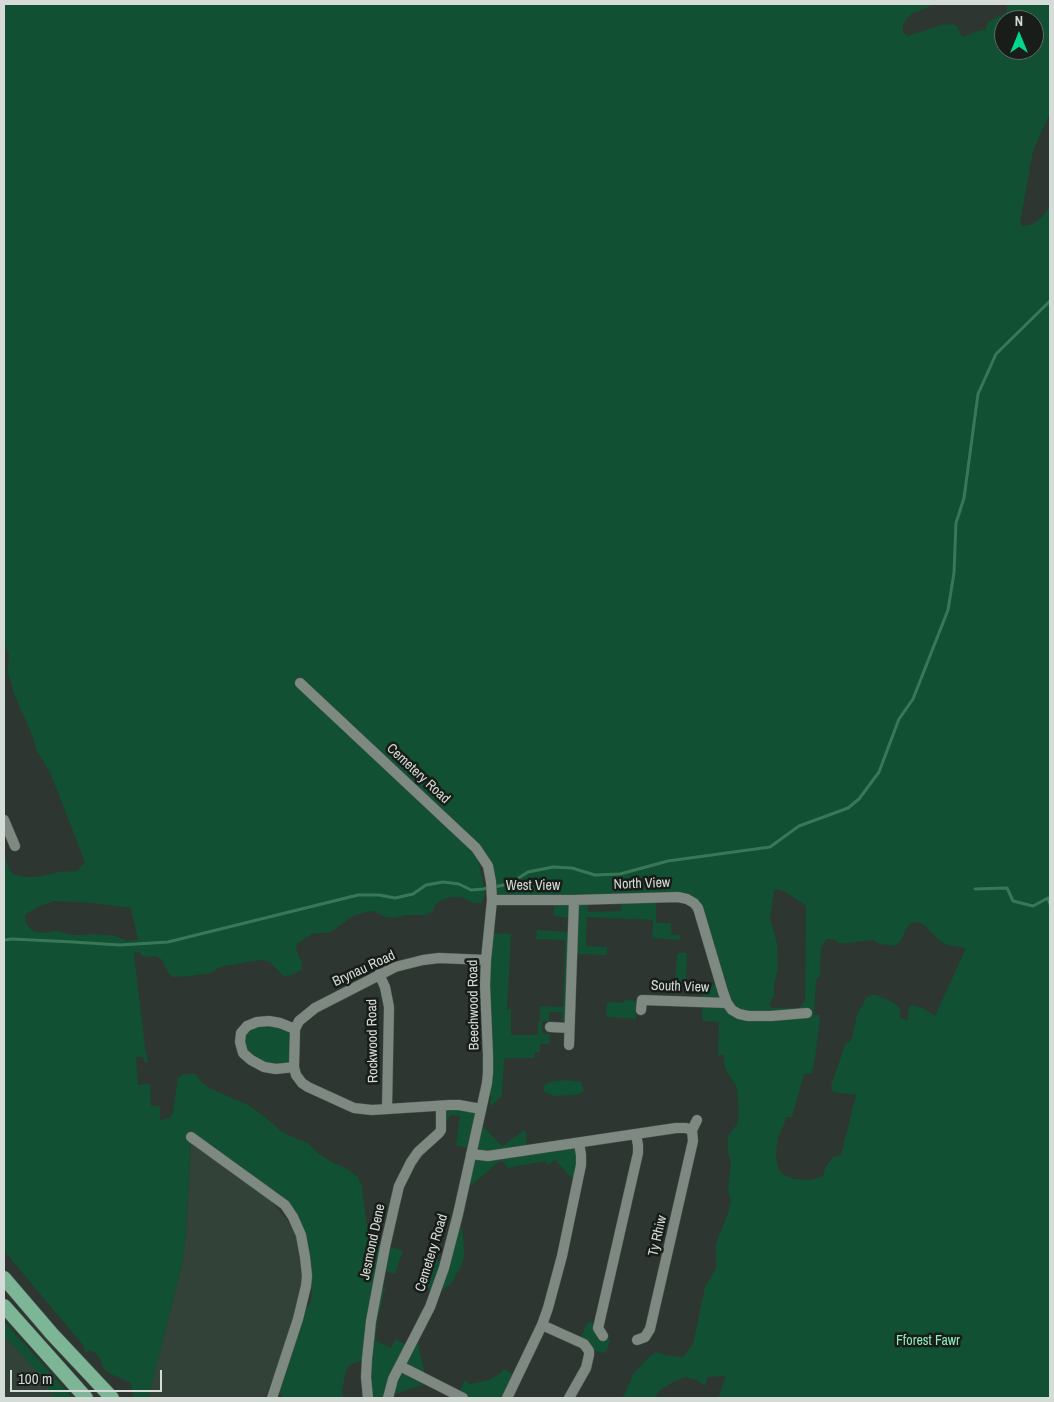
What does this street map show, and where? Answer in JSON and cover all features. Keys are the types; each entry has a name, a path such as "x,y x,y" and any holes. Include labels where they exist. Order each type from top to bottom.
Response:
{"highway":[{"path":"4,1278 52,1334 112,1398"},
{"path":"4,1306 86,1398"}],"street":[{"name":"Cemetery Road","path":"300,683 476,848 488,866 492,900"},
{"path":"4,820 15,846"},
{"path":"657,886 657,898"},
{"name":"North View","path":"574,900 678,897 694,902 698,908 727,1003"},
{"name":"West View","path":"492,900 574,900"},
{"name":"Beechwood Road","path":"481,1109 488,1072 485,985 492,900"},
{"path":"569,1045 574,900"},
{"name":"Brynau Road","path":"295,1029 299,1021 316,1008 395,967 423,960 454,958 486,960"},
{"name":"Rockwood Road","path":"379,974 385,987 389,1007 387,1109"},
{"name":"South View","path":"641,1010 642,1000 727,1003"},
{"path":"727,1003 732,1010 748,1016 807,1013"},
{"path":"294,1067 276,1069 264,1067 250,1060 243,1053 240,1042 241,1033 247,1026 257,1022 269,1021 295,1029 294,1067 296,1075 308,1087 354,1108 372,1110 459,1105 481,1109"},
{"path":"550,1027 569,1028"},
{"name":"Jesmond Dene","path":"368,1398 366,1377 371,1321 395,1203 400,1186 411,1162 418,1152 441,1130 441,1106"},
{"name":"Cemetery Road","path":"388,1398 390,1387 430,1307 444,1268 481,1109"},
{"name":"Ty Rhiw","path":"637,1340 645,1337 650,1329 693,1141 694,1135 692,1130 697,1120"},
{"path":"471,1154 488,1156 579,1144 676,1128 692,1130"},
{"path":"603,1336 594,1323 638,1154 636,1135"},
{"path":"191,1137 284,1205 293,1217 301,1235 307,1276 306,1286 298,1319 272,1398"},
{"path":"507,1398 542,1325 554,1287 581,1165 582,1155 579,1144"},
{"path":"542,1325 584,1344 589,1352 586,1368 570,1398"},
{"path":"400,1366 462,1398"}],"shaded area":[{"path":"191,1144 253,1186 272,1202 291,1225 298,1241 302,1258 302,1286 281,1362 265,1398 148,1398 183,1261"},
{"path":"4,1327 65,1398 4,1398"}],"green space":[{"name":"Fforest Fawr","path":"4,4 933,4 913,13 906,19 903,32 908,36 941,25 953,24 957,26 964,37 985,30 988,22 994,19 994,60 1044,60 1044,10 1007,10 1006,4 1050,4 1050,113 1033,151 1020,223 1023,226 1033,224 1043,216 1050,206 1050,1398 718,1398 725,1376 708,1377 705,1386 697,1380 685,1377 659,1391 654,1398 623,1398 633,1374 649,1357 656,1352 683,1357 693,1344 705,1287 716,1268 716,1244 731,1201 728,1191 731,1162 728,1152 728,1136 737,1124 739,1113 737,1088 724,1064 724,1055 718,1055 719,1022 702,1021 703,984 720,985 694,902 656,901 656,923 671,923 671,934 680,935 680,940 652,938 653,920 587,917 586,946 607,947 607,955 572,954 569,1021 562,1021 562,1012 549,1012 549,1021 542,1021 542,1033 550,1034 549,1044 540,1044 540,1052 535,1052 534,1058 504,1058 502,1096 490,1107 491,1096 484,1095 490,933 511,934 507,1009 511,1009 511,1035 538,1035 540,1006 563,1007 565,940 536,939 536,930 568,932 568,918 554,916 554,900 492,900 481,856 478,861 485,894 482,903 474,903 464,898 455,897 443,899 435,905 432,912 426,915 405,915 395,918 386,917 373,911 362,913 350,918 331,932 312,934 297,944 296,950 302,963 302,969 286,977 271,963 263,960 220,967 210,973 173,977 162,960 156,956 147,957 141,955 140,952 134,953 148,1062 144,1062 143,1057 136,1057 138,1085 150,1084 151,1106 160,1106 160,1120 170,1118 173,1112 178,1078 185,1074 196,1074 201,1082 209,1088 246,1104 264,1116 282,1132 309,1144 318,1153 358,1177 362,1186 370,1236 377,1243 385,1247 392,1247 403,1251 395,1274 386,1271 383,1287 386,1289 383,1294 375,1340 391,1348 396,1339 410,1347 416,1334 426,1379 432,1382 388,1396 388,1398 368,1398 366,1359 351,1364 346,1370 342,1390 343,1398 284,1398 275,1389 271,1382 281,1362 295,1317 309,1306 312,1297 311,1280 288,1201 279,1194 267,1192 191,1138 183,1261 148,1398 133,1398 131,1383 110,1374 104,1369 100,1359 94,1352 90,1350 86,1353 83,1345 4,1250 4,853 13,874 24,877 77,871 85,862 51,775 37,752 33,737 14,694 7,673 9,655 4,643","holes":["778,889 787,893 806,906 805,999 798,1008 772,1008 769,1003 774,997 774,983 778,970 777,943 770,919 774,891","622,899 621,911 588,912 588,900","55,901 131,908 138,940 127,941 116,936 96,934 72,935 56,931 41,933 33,931 28,926 25,915 39,906","915,922 923,924 940,941 947,945 966,948 935,1016 913,1005 909,1006 908,1020 900,1018 901,1012 894,1003 877,995 867,997 857,1014 852,1039 845,1045 831,1086 833,1092 856,1095 841,1155 833,1157 825,1168 823,1176 809,1180 795,1179 784,1175 777,1165 778,1138 787,1117 792,1117 804,1074 812,1073 815,1058 820,1021 819,1015 814,1015 816,980 820,976 821,947 827,939 834,939 840,944 872,940 880,944 895,946 902,939 910,924"]},
{"path":"687,953 686,986 675,986 677,954"},
{"path":"624,1000 637,1001 636,1019 606,1017 607,1002 623,1003"},
{"path":"257,1022 295,1029 294,1067 251,1060 241,1033"},
{"path":"566,1080 581,1082 584,1091 578,1095 554,1096 543,1090 545,1084"},
{"path":"441,1106 481,1109 478,1121 502,1146 525,1130 528,1151 579,1143 577,1184 555,1160 548,1165 545,1161 508,1168 501,1160 462,1193 472,1149 456,1145 460,1116 451,1115 442,1124"},
{"path":"458,1214 463,1235 464,1256 451,1284 434,1296 435,1292 419,1284 429,1258 445,1263"},
{"path":"4,1321 72,1398 56,1398 46,1387 49,1384 4,1336"},
{"path":"587,1323 599,1324 603,1336 610,1340 604,1353 593,1351 590,1343 581,1337"},
{"path":"504,1369 518,1377 507,1398 463,1398 457,1396 465,1380 470,1384 489,1380"}],"waterway":[{"path":"4,940 120,945 168,942 358,895 379,895 395,898 413,894 426,885 443,882 459,884 471,890 483,889 509,884 528,872 553,867 572,868 595,875 620,874 668,861 770,847 799,826 848,808 859,799 879,772 899,719 913,699 948,610 954,573 956,523 964,498 978,394 996,354 1050,301"},
{"path":"975,889 1007,888 1013,901 1033,906 1048,898 1050,904"}]}
